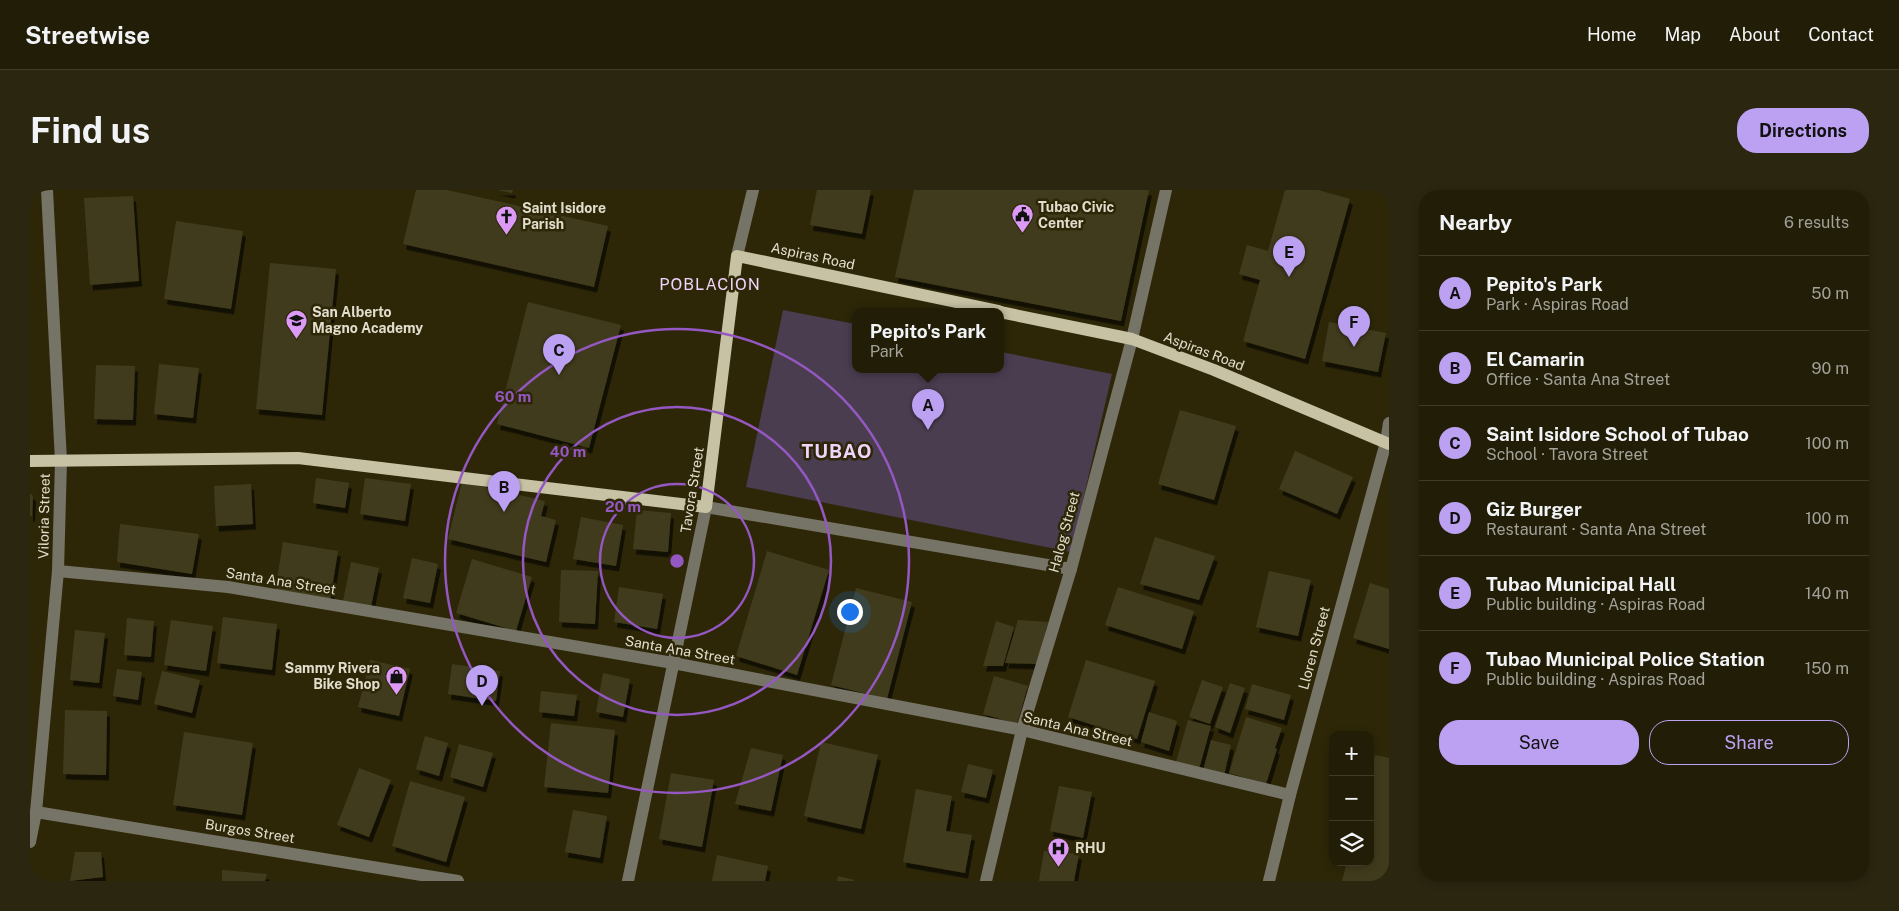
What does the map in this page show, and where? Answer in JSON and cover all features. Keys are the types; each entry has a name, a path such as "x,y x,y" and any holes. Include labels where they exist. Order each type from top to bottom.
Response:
{"main road":[{"name":"Aspiras Road","path":"737,256 986,308"},
{"name":"Tavora Street","path":"706,507 737,256"},
{"name":"Aspiras Road","path":"1004,312 1132,339 1214,370 1387,443"},
{"path":"30,461 298,458 706,507"}],"street":[{"name":"Viloria Street","path":"30,842 36,812 58,571 61,461 48,190"},
{"name":"Tavora Street","path":"737,256 753,190"},
{"name":"Halog Street","path":"986,881 1022,730 1071,569 1132,339 1166,190"},
{"name":"Lloren Street","path":"1269,881 1290,795 1387,443 1389,423"},
{"name":"Tavora Street","path":"628,881 706,507"},
{"path":"706,507 1071,569"},
{"name":"Santa Ana Street","path":"58,571 228,587 673,663 1022,730 1290,795"},
{"name":"Burgos Street","path":"36,812 458,881"}],"shaded area":[{"path":"783,310 852,323 852,373 1004,373 1004,353 1112,374 1071,552 746,487"}],"building":[{"name":"Saint Isidore Parish","path":"416,190 447,190 608,226 594,287 403,244"},
{"path":"497,190 513,190 512,193"},
{"path":"817,190 871,190 862,234 810,225"},
{"name":"Tubao Civic Center","path":"914,190 1149,190 1121,321 895,277"},
{"path":"1285,190 1318,190 1350,199 1305,359 1243,341 1260,280 1239,274 1247,245 1268,251"},
{"path":"133,196 139,281 90,285 84,198"},
{"path":"176,221 243,231 231,309 164,299"},
{"name":"San Alberto Magno Academy","path":"270,263 336,269 322,415 256,409"},
{"path":"528,302 621,325 589,448 497,424"},
{"path":"1329,322 1386,333 1378,372 1322,361"},
{"path":"159,364 199,368 193,418 154,414"},
{"path":"96,365 135,366 133,420 94,419"},
{"path":"1180,410 1236,426 1214,500 1158,484"},
{"path":"1295,451 1353,477 1337,514 1279,489"},
{"path":"316,478 349,483 345,508 313,503"},
{"path":"365,478 411,484 405,521 360,514"},
{"path":"462,482 545,501 541,516 556,520 546,562 448,539"},
{"path":"251,484 253,524 216,526 214,486"},
{"path":"30,493 33,496 32,516 30,516"},
{"path":"637,510 671,513 668,552 633,549"},
{"path":"581,517 623,525 616,566 573,559"},
{"path":"120,524 199,534 192,574 117,562"},
{"path":"1155,537 1215,556 1199,600 1140,584"},
{"path":"283,542 338,551 330,601 275,592"},
{"path":"767,551 829,570 797,675 736,656"},
{"path":"412,558 438,564 430,603 403,598"},
{"path":"472,559 532,577 516,631 456,613"},
{"path":"351,562 379,568 371,607 343,601"},
{"path":"561,570 598,571 595,624 559,622"},
{"path":"1269,571 1311,580 1298,636 1256,627"},
{"path":"1370,583 1389,589 1389,649 1353,638"},
{"path":"619,587 663,594 657,629 614,622"},
{"path":"1118,587 1194,611 1182,649 1105,625"},
{"path":"856,588 912,602 887,699 831,685"},
{"path":"223,617 277,624 272,670 217,663"},
{"path":"127,618 154,621 151,657 124,655"},
{"path":"171,620 213,626 206,671 164,665"},
{"path":"1018,620 1048,622 1037,664 1005,663"},
{"path":"996,621 1014,627 1003,666 983,666"},
{"path":"75,630 105,633 99,683 70,680"},
{"path":"370,660 410,669 399,716 358,707"},
{"path":"1086,660 1155,681 1137,739 1068,717"},
{"path":"452,664 500,671 496,701 448,694"},
{"path":"117,669 142,672 138,700 113,696"},
{"path":"162,671 200,680 192,713 154,704"},
{"path":"603,673 630,679 623,717 596,712"},
{"path":"994,676 1028,686 1017,724 983,714"},
{"path":"1202,680 1223,687 1210,724 1189,717"},
{"path":"1230,683 1245,688 1230,733 1215,727"},
{"path":"1252,684 1291,695 1284,720 1245,709"},
{"path":"541,691 577,695 574,716 539,712"},
{"path":"65,710 107,711 106,775 63,774"},
{"path":"1149,712 1177,721 1169,751 1141,742"},
{"path":"1246,717 1282,728 1266,784 1229,773"},
{"path":"1188,720 1211,726 1199,769 1176,762"},
{"path":"551,723 615,730 608,793 544,787"},
{"path":"184,732 253,743 242,815 173,805"},
{"path":"425,736 448,743 439,776 416,769"},
{"path":"1211,740 1231,745 1224,776 1203,771"},
{"path":"821,742 878,755 861,829 804,816"},
{"path":"459,744 493,753 483,787 450,777"},
{"path":"751,748 783,755 771,811 735,804"},
{"path":"1375,755 1389,758 1389,881 1342,881 1346,866 1374,866"},
{"path":"968,764 993,770 986,798 961,792"},
{"path":"359,768 391,780 369,837 337,825"},
{"path":"671,773 714,780 702,847 659,839"},
{"path":"410,781 465,797 446,862 392,846"},
{"path":"1059,786 1092,792 1083,838 1050,831"},
{"path":"916,789 952,796 946,831 972,835 965,873 903,862"},
{"path":"573,810 607,816 600,858 565,852"},
{"name":"RHU","path":"1044,851 1079,854 1074,881 1039,881"},
{"path":"75,852 101,852 103,877 70,881"},
{"path":"717,855 768,866 765,881 712,881"},
{"path":"222,870 267,874 265,881 222,881"},
{"path":"838,876 854,880 854,881 837,881"}],"place":[{"name":"Tubao Civic Center","path":"1022,234"},
{"name":"Saint Isidore Parish","path":"506,235"},
{"name":"Tubao Municipal Hall","path":"1289,277"},
{"name":"San Alberto Magno Academy","path":"296,339"},
{"name":"Tubao Municipal Police Station","path":"1354,347"},
{"name":"Saint Isidore School of Tubao","path":"559,375"},
{"name":"Pepito's Park","path":"928,430"},
{"name":"El Camarin","path":"504,512"},
{"name":"Sammy Rivera Bike Shop","path":"396,695"},
{"name":"Giz Burger","path":"482,706"},
{"name":"RHU","path":"1059,867"}],"district":[{"name":"POBLACION","path":"710,284"},
{"name":"TUBAO","path":"837,451"}]}
